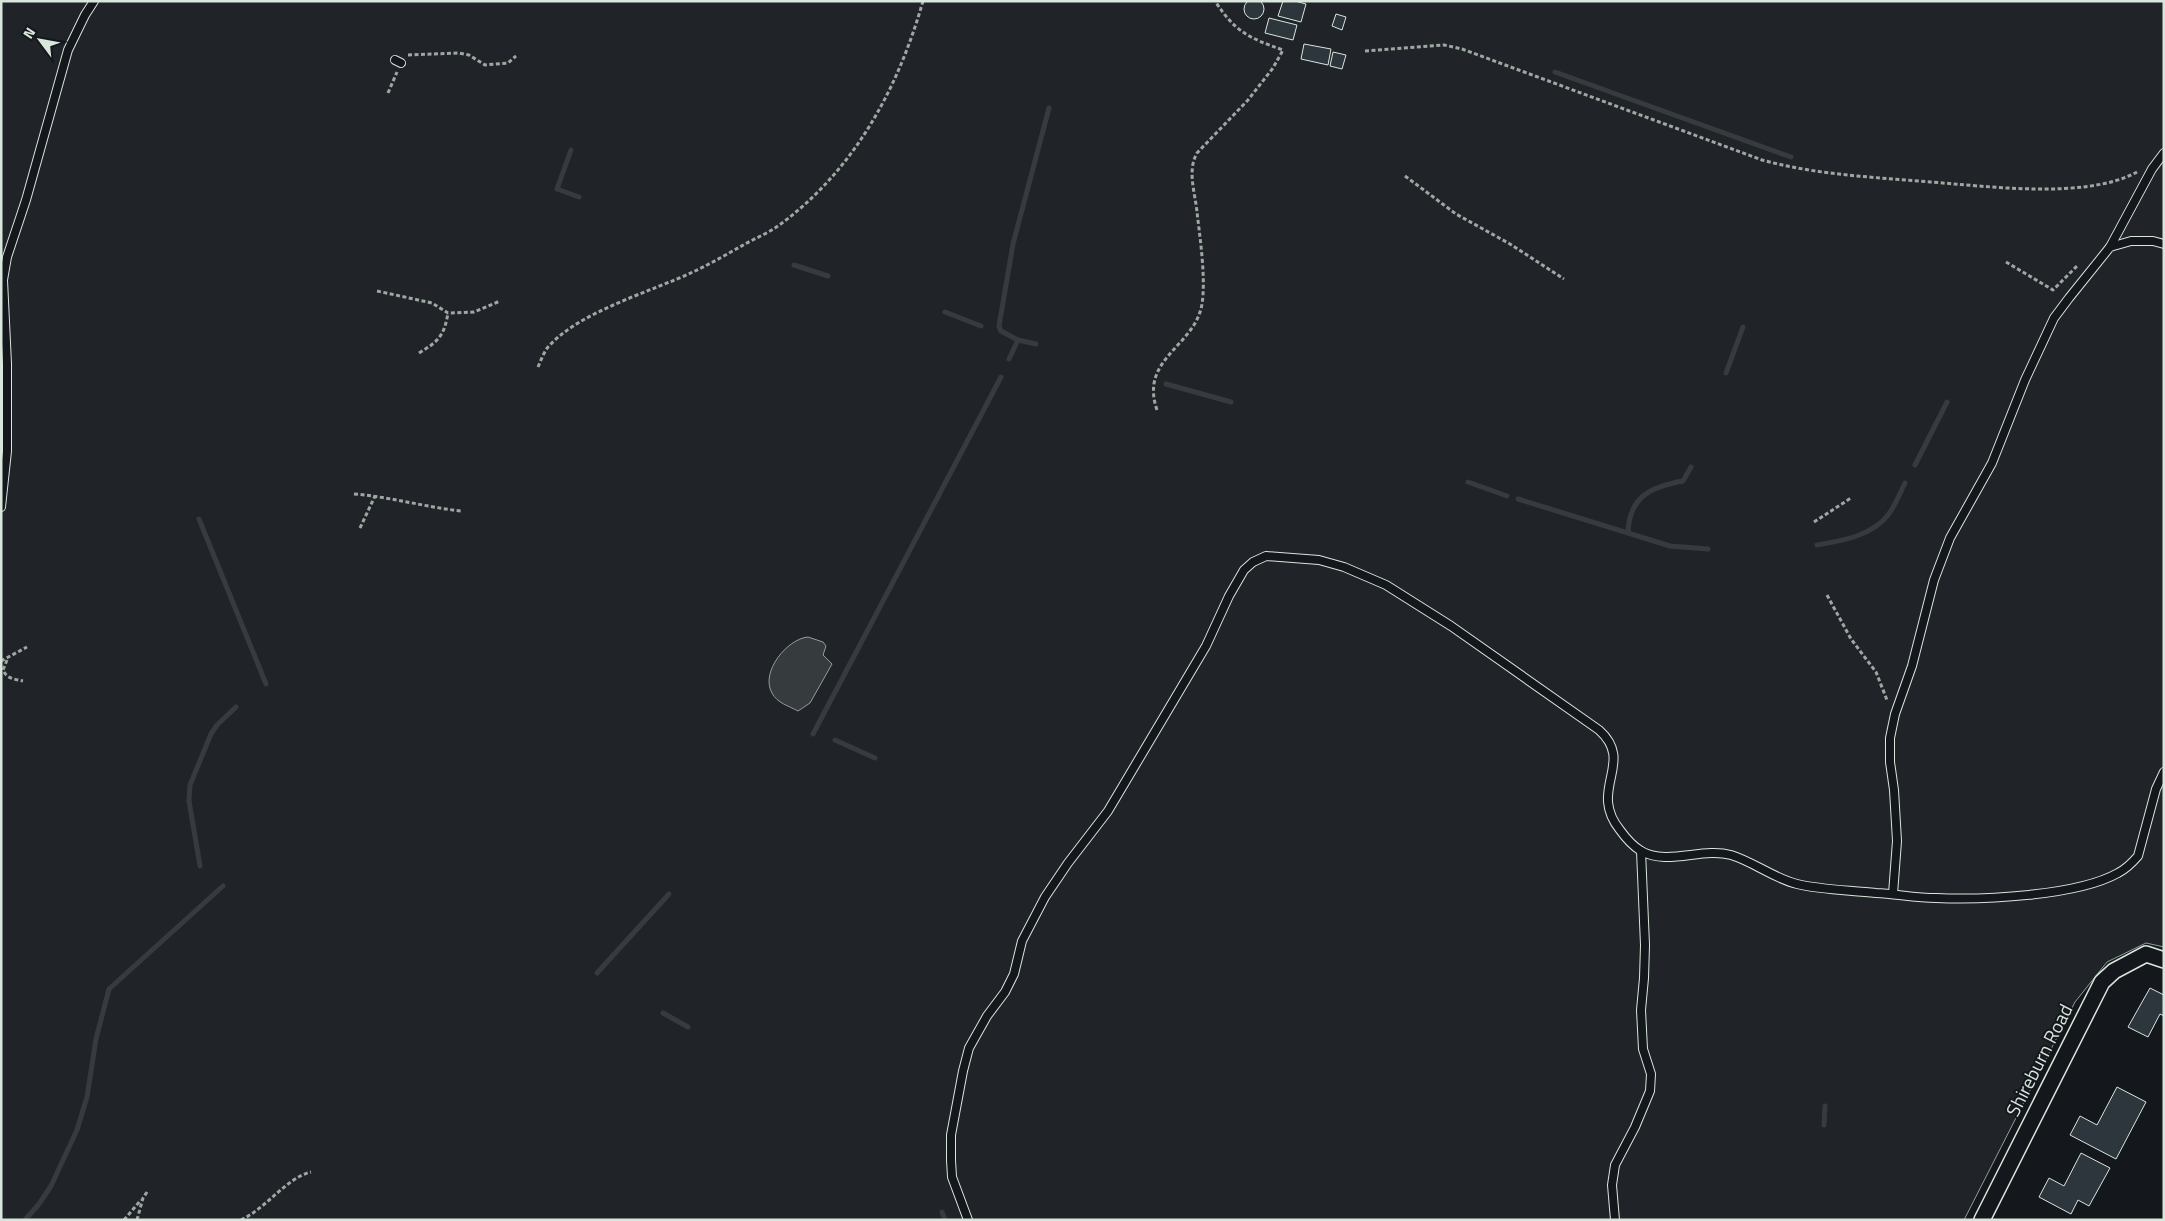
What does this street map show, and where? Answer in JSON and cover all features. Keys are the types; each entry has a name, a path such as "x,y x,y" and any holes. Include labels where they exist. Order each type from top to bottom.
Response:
{"street":[{"name":"Shireburn Road","path":"1982,1220 2102,982 2114,971 2146,954 2164,960"}],"lane":[{"path":"1,507 7,451 7,364 3,280 7,257 26,200 68,50 94,1"},
{"path":"1893,894 1898,841 1890,762 1890,738 1895,714 1912,666 1934,580 1950,538 1992,463 2025,380 2054,318 2110,247 2152,169 2164,153"},
{"path":"2110,247 2131,241 2153,241 2164,244"},
{"path":"968,1220 952,1177 951,1135 969,1048 987,1016 1005,992 1014,974 1022,941 1045,897 1068,863 1108,811 1206,646 1244,570 1253,562 1266,556 1320,560 1386,585 1451,626 1600,730 1609,738 1614,755 1606,801 1614,823 1625,837 1642,851 1660,856 1716,852 1731,855 1795,883 1817,888 1935,898 2044,893 2091,884 2118,873 2138,856 2156,789 2164,772"},
{"path":"1615,1220 1612,1185 1615,1165 1635,1127 1650,1090 1651,1074 1643,1049 1641,1010 1645,945 1642,851"}],"path":[{"path":"538,367 547,348 580,321 697,271 777,227 808,202 833,178 856,148 879,110 905,59 923,1"},
{"path":"1157,410 1152,398 1152,387 1156,374 1160,365 1188,331 1202,306 1203,292 1199,227 1191,172 1192,161 1196,153 1259,87 1283,50 1243,34 1226,20 1214,1"},
{"path":"1365,51 1444,45 1462,49 1762,160 1804,171 2055,190 2101,183 2134,174 2140,170"},
{"path":"388,92 398,62 411,54 459,53 469,55 485,65 508,63 516,56"},
{"path":"1405,176 1456,214 1510,244 1564,279"},
{"path":"2006,262 2053,290 2084,262"},
{"path":"377,291 432,303 448,313 460,314 474,312 500,301"},
{"path":"419,353 441,337 448,313"},
{"path":"354,494 375,496 432,508 461,511"},
{"path":"360,528 375,496"},
{"path":"1814,522 1851,498"},
{"path":"1826,595 1851,639 1879,677 1888,703"},
{"path":"1,661 7,660 27,647"},
{"path":"7,660 3,670 5,674 12,679 23,680"},
{"path":"241,1220 255,1213 292,1180 301,1174 312,1172"},
{"path":"124,1220 147,1192"},
{"path":"137,1220 143,1198"}],"shaded area":[{"path":"1,1 2164,1 2164,947 2146,943 2107,962 2075,1002 1964,1220 1,1220"},
{"path":"808,637 823,642 826,646 823,655 832,664 810,703 798,711 780,702 774,696 769,685 770,676 773,667 784,650 800,639"}],"building":[{"path":"1254,-1 1261,2 1264,9 1261,16 1254,19 1247,16 1244,9 1247,2"},
{"path":"1283,1 1295,1 1306,4 1301,22 1278,16"},
{"path":"1336,14 1346,17 1342,30 1332,26"},
{"path":"1269,18 1297,25 1293,40 1265,33"},
{"path":"1304,44 1331,49 1328,65 1301,59"},
{"path":"1333,52 1346,55 1342,69 1330,66"},
{"path":"2150,988 2164,995 2164,1016 2160,1014 2148,1037 2128,1027"},
{"path":"2117,1087 2146,1102 2116,1159 2070,1135 2080,1116 2097,1125"},
{"path":"2081,1153 2110,1168 2089,1206 2078,1200 2071,1214 2039,1197 2049,1178 2064,1186"}],"waterway":[{"path":"1555,72 1791,157"},
{"path":"1036,344 1018,340 1001,331 999,326 1013,244 1049,108"},
{"path":"571,150 557,189 579,197"},
{"path":"794,265 828,276"},
{"path":"945,312 981,326"},
{"path":"1726,373 1743,327"},
{"path":"1009,359 1018,340"},
{"path":"813,734 1001,377"},
{"path":"1166,384 1231,402"},
{"path":"1915,465 1947,402"},
{"path":"1628,533 1629,521 1637,502 1651,491 1671,483 1683,481 1691,467"},
{"path":"1468,482 1507,496"},
{"path":"1817,545 1836,542 1865,533 1874,528 1891,511 1905,483"},
{"path":"1518,499 1670,546 1708,549"},
{"path":"199,519 266,684"},
{"path":"200,866 189,801 190,785 211,734 217,725 236,707"},
{"path":"835,740 875,758"},
{"path":"25,1220 51,1186 77,1130 87,1097 96,1039 109,989 223,886"},
{"path":"597,973 669,894"},
{"path":"663,1013 688,1027"},
{"path":"1824,1125 1825,1106"},
{"path":"942,1212 945,1220"}]}
